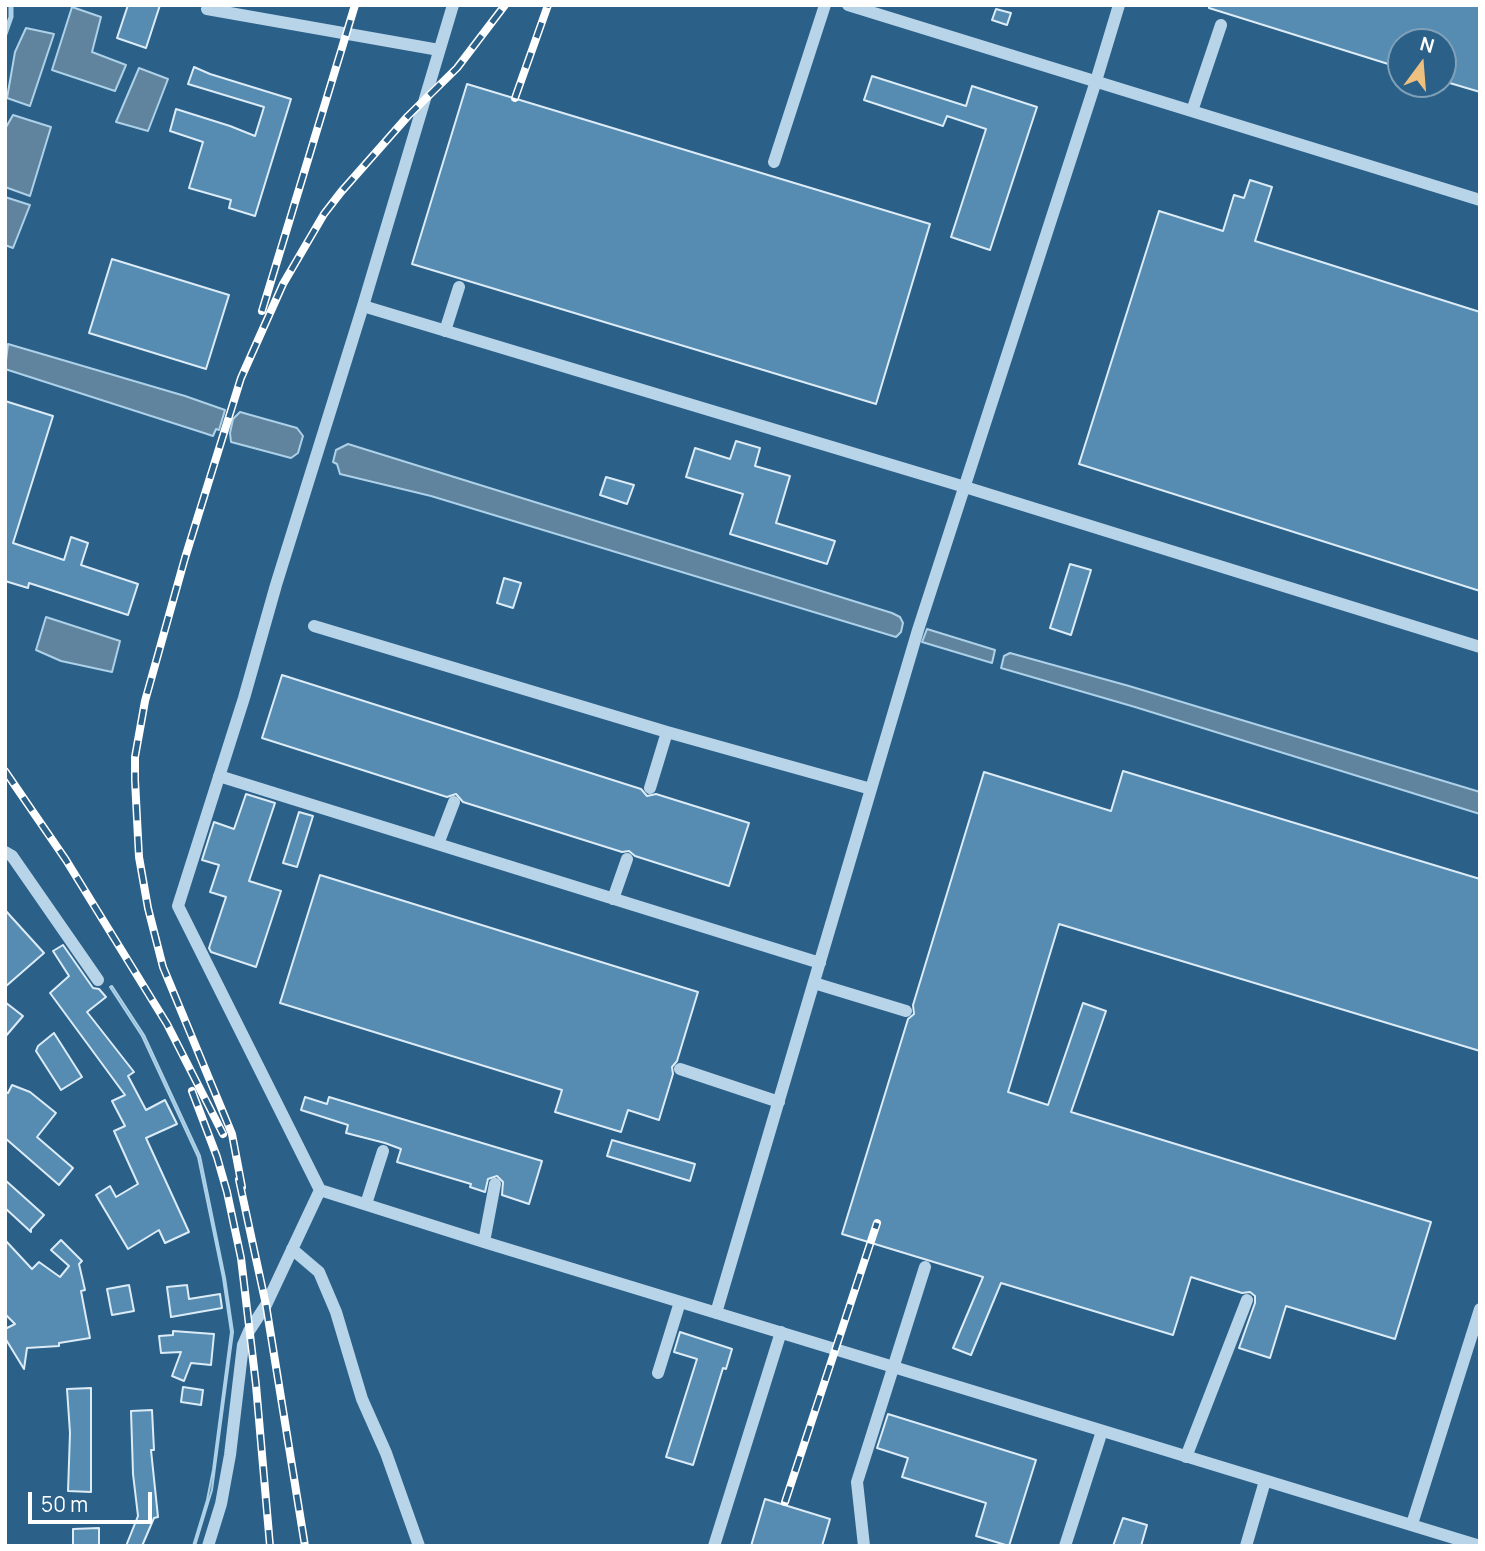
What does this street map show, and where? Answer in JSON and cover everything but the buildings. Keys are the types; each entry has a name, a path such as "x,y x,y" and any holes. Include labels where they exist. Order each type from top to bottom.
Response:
{"street":[{"path":"453,5 178,906 320,1190 1480,1546"},
{"path":"774,162 825,5"},
{"path":"848,5 1480,200"},
{"path":"716,1312 918,630 1119,5"},
{"path":"207,9 439,50"},
{"path":"1192,111 1221,25"},
{"path":"445,331 459,287"},
{"path":"363,306 965,486 1480,647"},
{"path":"314,626 667,732 872,789"},
{"path":"650,788 667,732"},
{"path":"219,776 820,963"},
{"path":"438,844 454,802"},
{"path":"5,852 12,856 98,980"},
{"path":"613,899 627,859"},
{"path":"814,984 906,1011"},
{"path":"680,1069 779,1102"},
{"path":"366,1205 383,1151"},
{"path":"484,1242 495,1184"},
{"path":"208,1546 221,1504 243,1345 320,1190"},
{"path":"292,1249 319,1272 336,1312 362,1399 386,1452 419,1546"},
{"path":"864,1546 857,1482 925,1266"},
{"path":"1186,1457 1247,1300"},
{"path":"658,1373 680,1302"},
{"path":"1412,1524 1480,1309"},
{"path":"714,1546 781,1332"},
{"path":"1065,1546 1102,1431"},
{"path":"1245,1546 1265,1481"}],"water":[{"path":"72,7 101,17 92,52 126,65 115,91 52,70"},
{"path":"26,28 54,34 30,106 7,98 15,52"},
{"path":"139,68 168,79 148,131 116,122"},
{"path":"13,115 51,127 30,196 5,187 5,129"},
{"path":"5,197 30,205 13,248 5,245"},
{"path":"8,344 225,410 219,430 216,429 213,436 5,369"},
{"path":"240,412 297,428 303,436 298,453 291,458 231,442 233,419"},
{"path":"348,444 892,613 900,617 903,623 901,632 896,637 431,496 340,474 337,464 333,462 336,450"},
{"path":"46,617 120,641 112,672 61,661 36,650"},
{"path":"927,629 995,650 992,663 922,642"},
{"path":"1010,653 1129,686 1480,792 1480,814 1001,668 1004,656"},
{"path":"112,986 144,1035 200,1156 225,1278 233,1332 212,1490 195,1546 213,1470 231,1332 223,1278 198,1157 142,1036 110,987"}],"waterway":[{"path":"5,34 11,17 11,5"}],"railway":[{"path":"262,311 355,5"},
{"path":"242,1187 232,1134 163,967 148,908 139,857 135,780 135,757 145,701 185,558 241,378 283,284 324,214 341,192 408,116 457,68 505,5"},
{"path":"515,98 548,5"},
{"path":"5,771 66,860 167,1024 223,1134"},
{"path":"192,1091 217,1157 241,1258 256,1385 270,1546"},
{"path":"239,1180 266,1305 305,1546"},
{"path":"785,1502 877,1223"}]}
